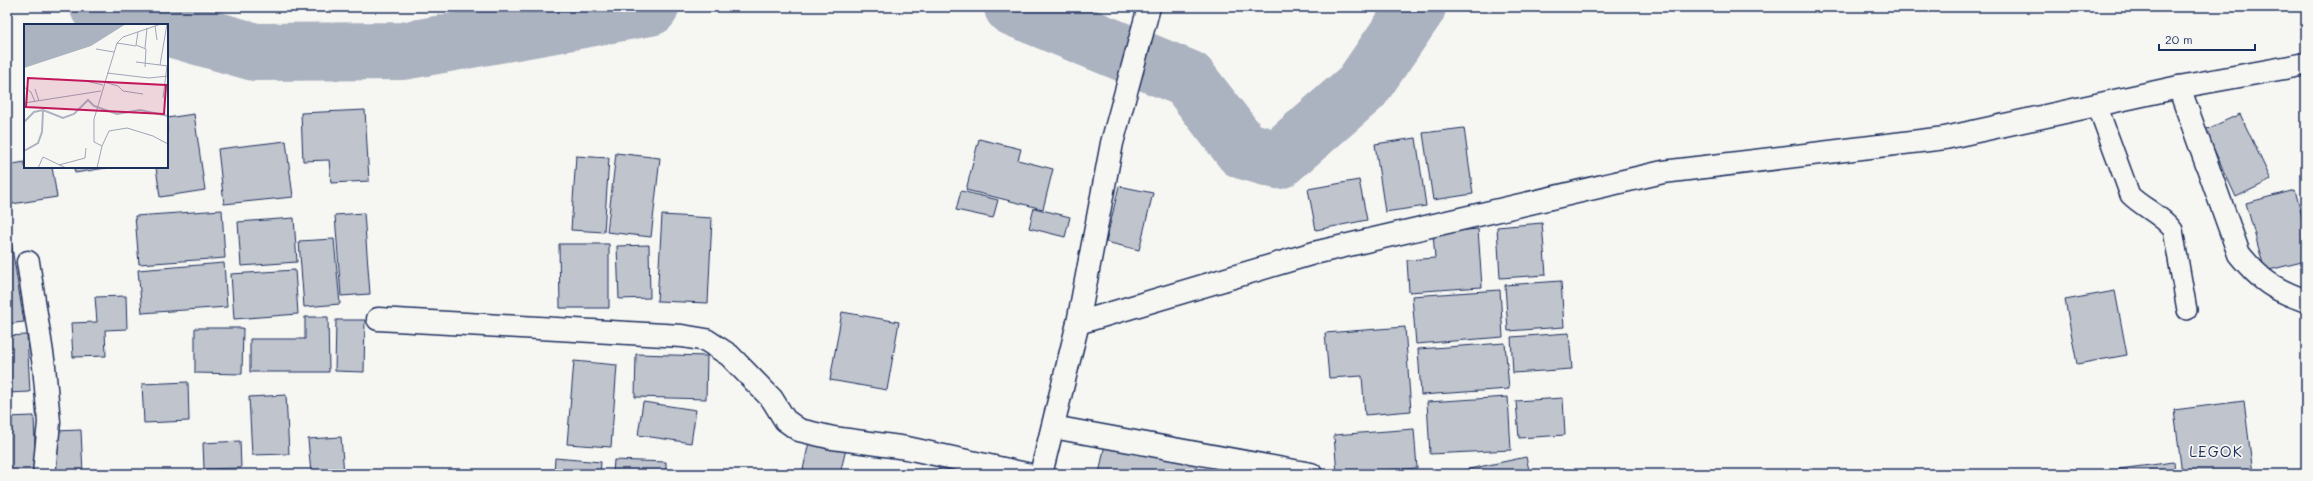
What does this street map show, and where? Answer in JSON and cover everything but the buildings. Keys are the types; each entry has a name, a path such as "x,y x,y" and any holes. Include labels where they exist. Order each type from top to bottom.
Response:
{"street":[{"path":"1041,474 1078,323 1112,143 1149,7"},
{"path":"1078,323 1314,253 1663,172 1945,138 2179,87 2306,64"},
{"path":"2179,87 2239,254 2257,276 2274,288 2306,301"},
{"path":"28,262 44,366 49,422 44,474"},
{"path":"378,319 682,336 706,340 728,355 772,399 785,420 799,430 833,438 908,448 1026,474"},
{"path":"1053,427 1311,474"}],"lane":[{"path":"2097,105 2130,195 2140,204 2168,223 2173,230 2187,310"}],"waterway":[{"path":"99,7 158,24"},
{"path":"168,27 255,52 403,51 650,7"},
{"path":"1013,7 1188,79 1243,150 1278,160 1362,87 1417,7"}],"district":[{"name":"LEGOK","path":"2216,451"}]}
